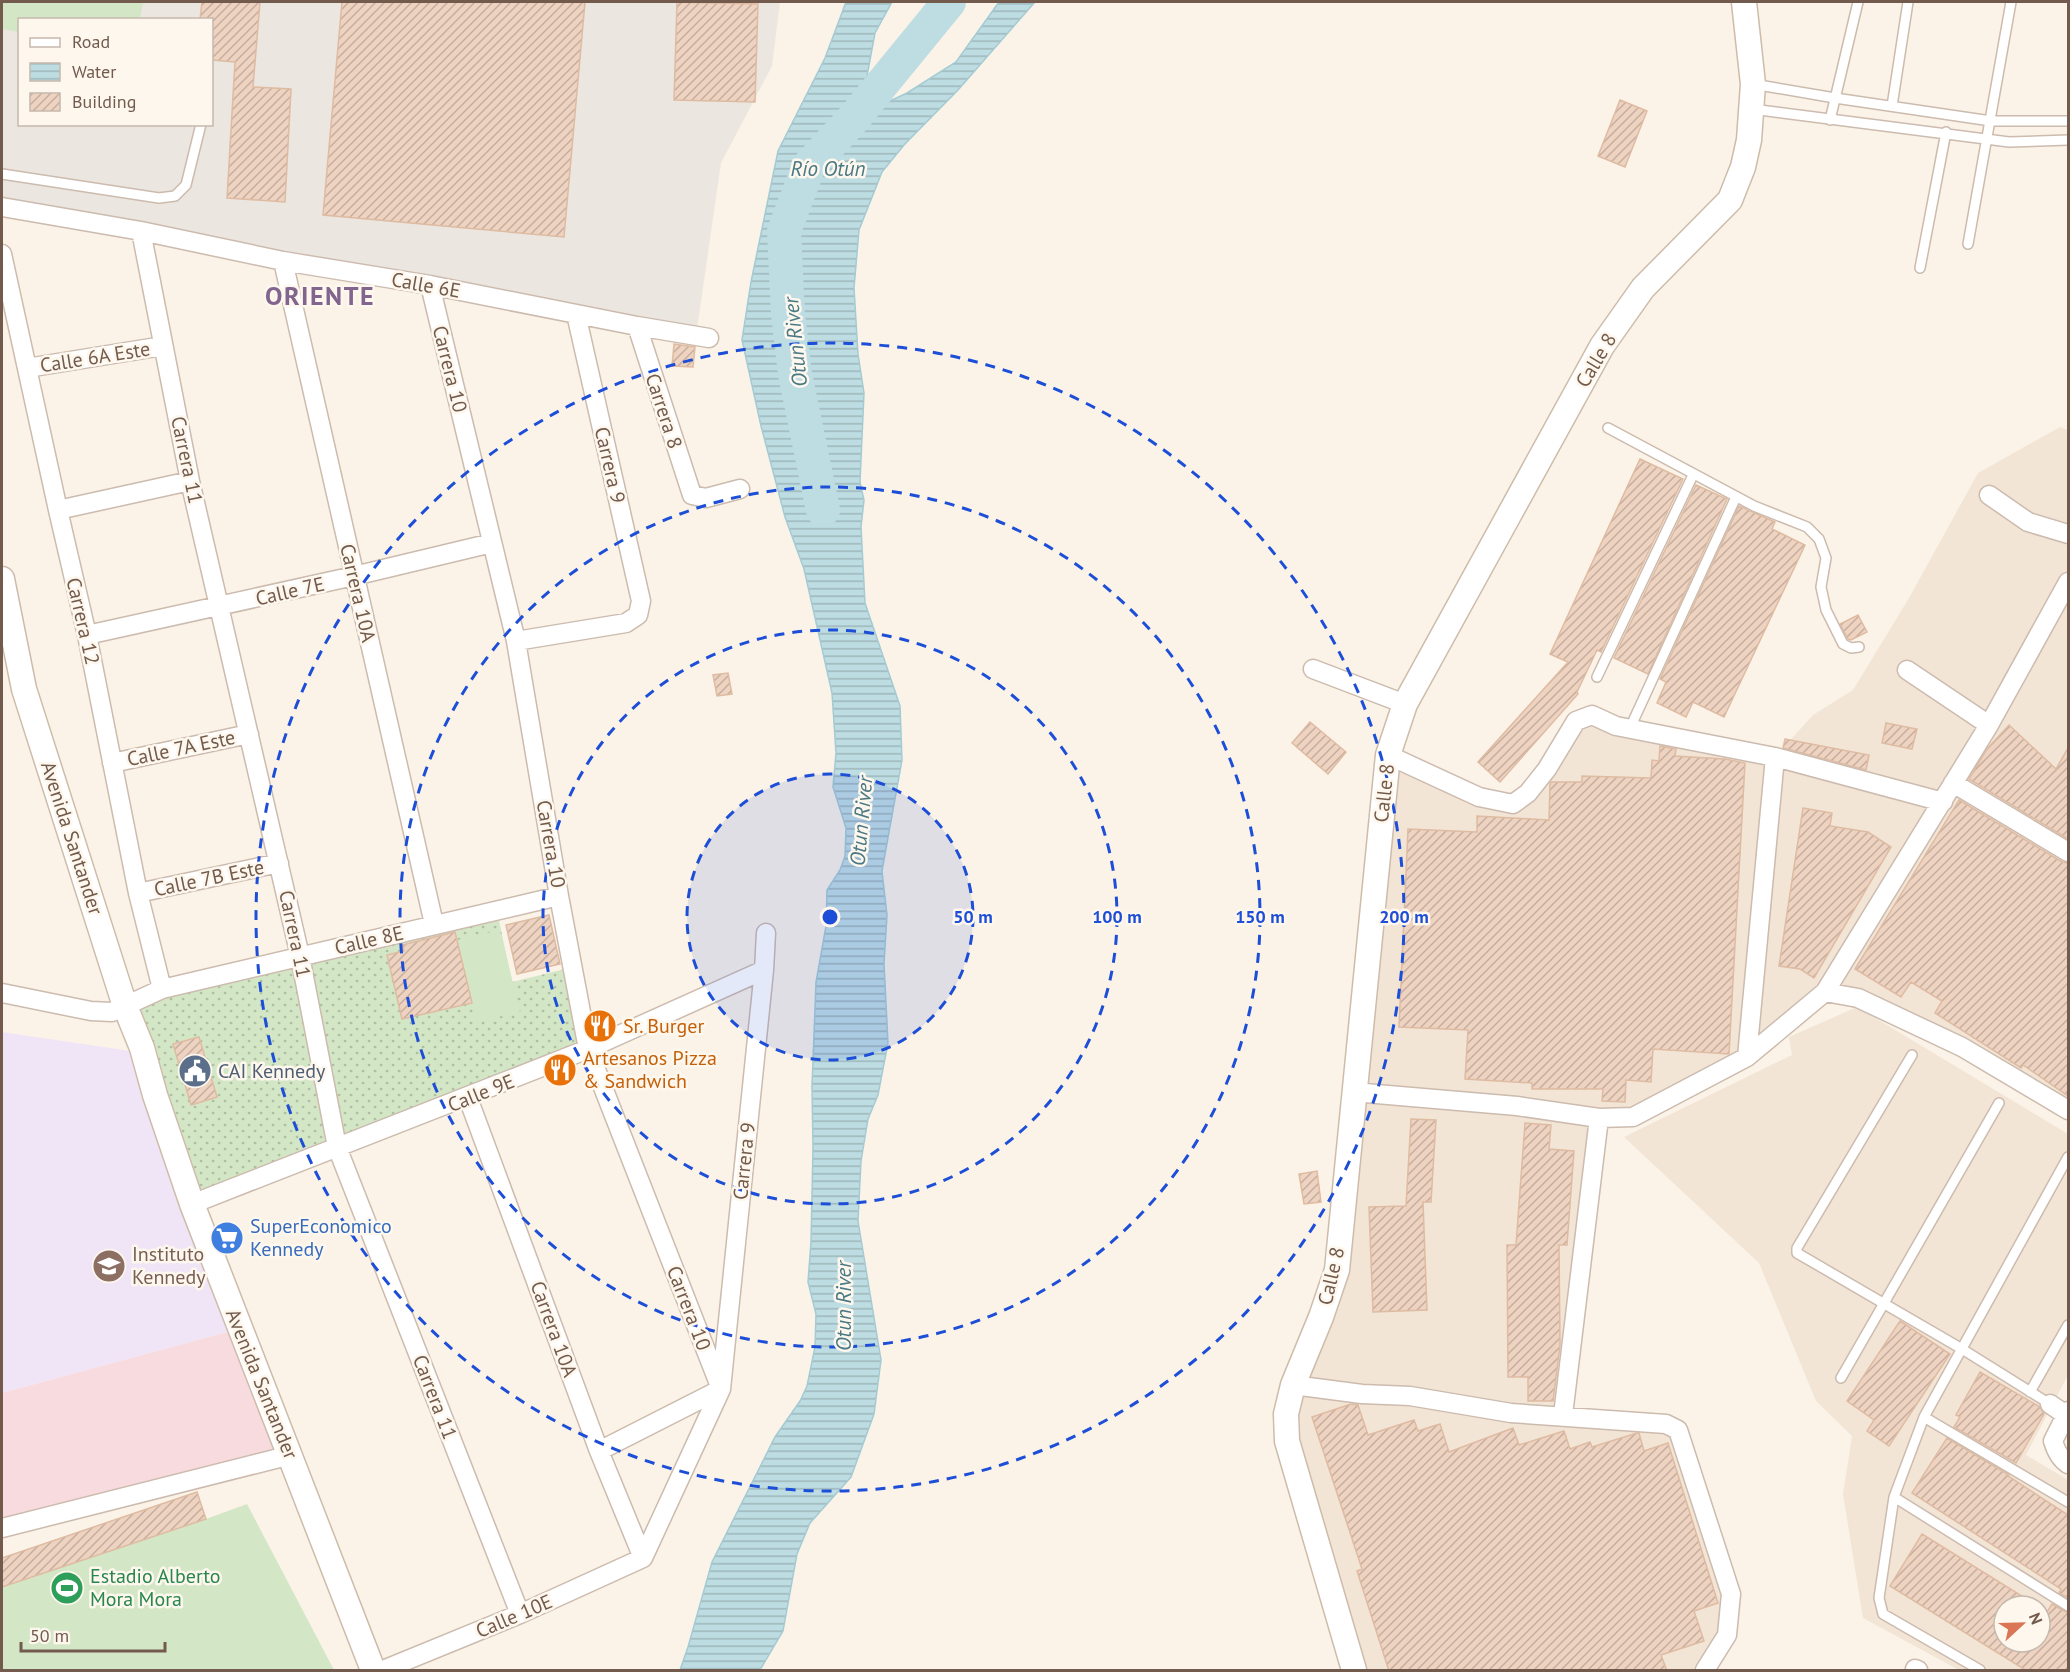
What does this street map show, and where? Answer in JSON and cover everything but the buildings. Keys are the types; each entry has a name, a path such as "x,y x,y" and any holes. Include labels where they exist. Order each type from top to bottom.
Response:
{"street":[{"name":"Calle 8","path":"1354,1671 1287,1441 1286,1414 1293,1385 1321,1317 1337,1270 1388,755 1406,704 1602,346 1642,288 1730,200 1749,140 1753,84 1744,2"},
{"name":"Calle 6E","path":"2,207 141,231 283,261 430,285 709,338"},
{"name":"Carrera 11","path":"141,231 190,481 300,956 338,1148 520,1614"},
{"name":"Carrera 12","path":"2,254 57,510 87,635 138,893 162,989"},
{"name":"Carrera 10A","path":"283,261 434,924"},
{"name":"Carrera 10","path":"430,285 516,641 559,896 588,1050 721,1389"},
{"name":"Carrera 9","path":"516,641 626,623 638,615 641,601 576,314"},
{"name":"Carrera 8","path":"637,326 692,495 706,498 740,489"},
{"name":"Calle 6A Este","path":"27,368 163,346"},
{"path":"57,510 190,481"},
{"path":"1989,495 2028,522 2068,534"},
{"name":"Calle 7E","path":"87,635 492,543"},
{"name":"Avenida Santander","path":"2,579 24,689 130,1051 155,1095 192,1204 239,1329 291,1455 373,1671"},
{"path":"1353,1092 1517,1106 1599,1118 1633,1117 1747,1057 1825,992 1989,725 2068,582"},
{"name":"Avenida Santander","path":"2,659 10,693 119,1009"},
{"path":"1313,669 1406,704"},
{"path":"1907,670 1989,725"},
{"path":"1388,755 1479,797 1513,804 1528,793 1547,769 1576,721 1592,715 1616,726 1775,757 1943,802"},
{"name":"Calle 7A Este","path":"112,763 249,734"},
{"path":"1747,1057 1775,757"},
{"path":"1953,783 2068,852"},
{"name":"Calle 7B Este","path":"138,893 279,863"},
{"name":"Calle 8E","path":"119,1009 162,989 559,896"},
{"name":"Carrera 9","path":"643,1558 721,1389 766,933"},
{"name":"Calle 9E","path":"192,1204 588,1050 764,970"},
{"path":"1825,992 1858,998 1952,1042 2068,1110"},
{"path":"2,993 91,1011 119,1009"},
{"name":"Carrera 10A","path":"468,1098 599,1450 643,1558"},
{"path":"1563,1415 1599,1118"},
{"path":"1293,1385 1362,1394 1410,1396 1511,1413 1666,1424 1678,1430 1731,1594 1726,1635 1704,1671"},
{"path":"599,1450 721,1389"},
{"path":"2050,1404 2067,1413 2053,1442 2056,1451 2068,1464"},
{"path":"2,1528 291,1455"},
{"name":"Calle 10E","path":"383,1671 520,1614 643,1558"}],"lane":[{"path":"1830,120 1858,2"},
{"path":"1892,106 1908,2"},
{"path":"1968,244 2011,2"},
{"path":"1753,84 1991,121 2068,121"},
{"path":"1751,109 1946,132 2009,142 2068,140"},
{"path":"2,174 159,198 175,196 186,185 201,126"},
{"path":"1920,268 1946,132"},
{"path":"1608,428 1736,497 1807,527 1819,539 1826,558 1821,587 1826,610 1843,644 1851,648 1859,647"},
{"path":"1597,677 1693,475"},
{"path":"1630,729 1736,497"},
{"path":"1912,1055 1797,1248 1797,1252 1800,1256 1962,1349 2050,1404"},
{"path":"1841,1378 1999,1104"},
{"path":"1980,1671 1883,1614 1879,1598 1894,1497 1924,1417 2068,1157"},
{"path":"2030,1392 2068,1325"},
{"path":"1924,1417 2068,1502"},
{"path":"1894,1497 2068,1606"}],"shaded area":[{"path":"2,2 780,2 772,66 721,163 696,336 2,207"},
{"path":"2060,427 2068,430 2068,1110 1962,1047 1825,992 1747,1057 1662,1102 1599,1118 1563,1415 1678,1430 1731,1594 1727,1627 1703,1670 1354,1670 1287,1441 1321,1317 1388,755 1513,804 1592,715 1775,757 1813,715 1853,690 1909,598 1978,473"},
{"path":"1857,1007 2068,1134 2068,1375 2026,1455 2068,1480 2068,1670 1959,1670 1863,1618 1843,1494 1852,1436 1816,1401 1759,1263 1624,1137 1792,1055 1789,1037"},
{"name":"Instituto Kennedy","path":"2,1032 130,1051 155,1095 239,1329 2,1393"},
{"path":"239,1329 291,1455 2,1528 2,1393"}],"green space":[{"path":"2,2 143,2 140,18 18,18 18,32 2,29"},
{"path":"497,911 512,982 573,967 588,1049 192,1204 125,1006","holes":["455,933 471,1003 402,1019 387,956 404,951 402,944","199,1037 216,1097 191,1105 173,1045"]},
{"path":"500,930 520,1012 476,1022 457,940"},
{"path":"197,1492 206,1519 247,1504 334,1670 2,1670 2,1558"}],"water":[{"name":"Río Otún","path":"846,2 892,2 875,33 856,117 907,93 956,62 999,2 1035,2 882,172 859,230 854,288 858,354 864,393 860,482 864,500 861,527 865,603 900,706 902,760 882,871 887,915 884,964 888,1043 878,1095 868,1119 861,1161 858,1221 881,1360 874,1414 851,1477 810,1523 797,1554 783,1631 760,1670 680,1670 712,1562 775,1437 800,1401 807,1386 815,1347 816,1314 808,1282 811,1242 812,1086 816,982 826,926 827,890 840,870 845,856 846,828 833,787 836,753 832,693 804,569 785,517 761,426 742,340 751,282 778,151 825,58","holes":["787,233 801,308 806,356 813,391 817,450 812,465 801,459 786,394 776,328 774,284 782,234"]}],"waterway":[{"name":"Otun River","path":"823,510 795,374 788,314 784,231 809,166 855,117 949,2"}],"place":[{"name":"Sr. Burger","path":"600,1026"},
{"name":"Artesanos Pizza & Sandwich","path":"560,1070"},
{"name":"CAI Kennedy","path":"195,1071"},
{"name":"SuperEconomico Kennedy","path":"227,1238"},
{"name":"Instituto Kennedy","path":"109,1266"},
{"name":"Estadio Alberto Mora Mora","path":"67,1588"}],"district":[{"name":"ORIENTE","path":"320,295"}]}
